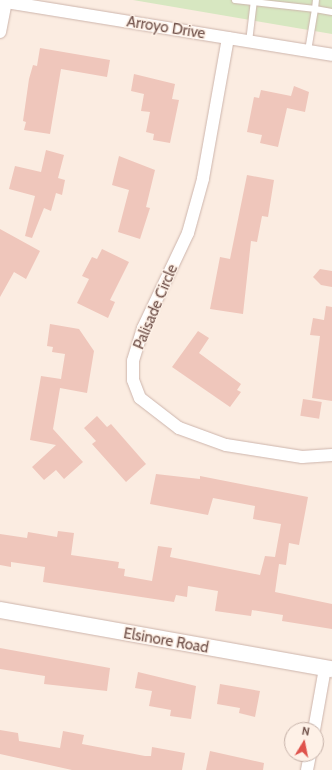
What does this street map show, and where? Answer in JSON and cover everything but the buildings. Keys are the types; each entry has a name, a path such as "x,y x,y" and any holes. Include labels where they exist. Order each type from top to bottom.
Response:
{"street":[{"path":"0,32 3,1"},
{"name":"Arroyo Drive","path":"3,1 332,55"},
{"name":"Palisade Circle","path":"228,38 203,179 188,233 143,328 133,361 133,380 140,398 159,416 186,430 232,446 302,458 332,455"},
{"name":"Elsinore Road","path":"0,610 328,669"},
{"path":"316,722 328,669"}],"lane":[{"path":"235,0 332,12"},
{"path":"308,51 316,0"},
{"path":"248,42 254,2"}],"green space":[{"path":"133,0 332,0 332,34"}]}
